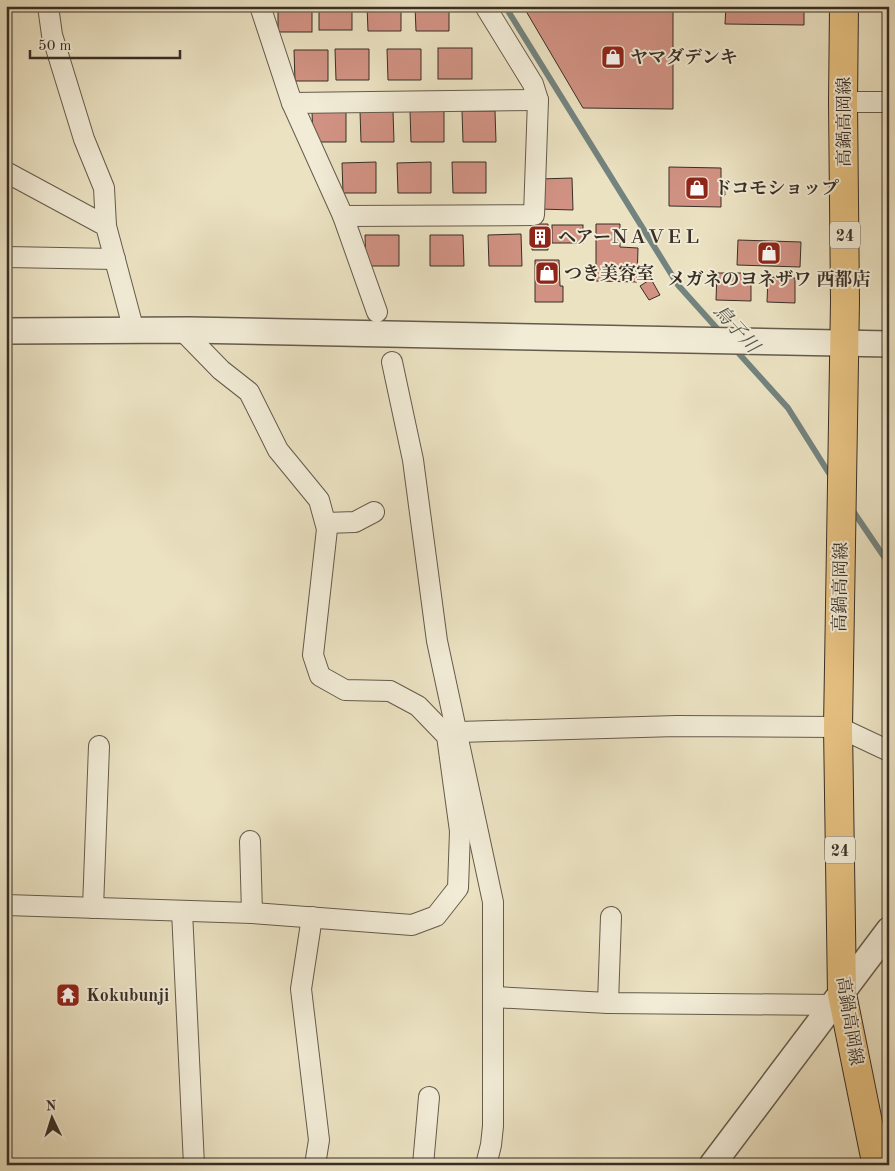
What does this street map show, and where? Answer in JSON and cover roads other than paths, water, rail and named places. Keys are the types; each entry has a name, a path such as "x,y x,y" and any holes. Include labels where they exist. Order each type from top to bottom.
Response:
{"main road":[{"name":"高鍋高岡線","path":"844,6 845,343 838,727 838,1000 875,1161"}],"street":[{"path":"48,6 52,35 84,139 104,188 106,226 134,331"},
{"path":"260,6 292,103 343,216 377,312"},
{"path":"343,216 534,215 538,100 533,84 485,6"},
{"path":"292,103 538,100"},
{"path":"843,102 889,102"},
{"path":"6,172 106,226"},
{"path":"6,257 115,259"},
{"path":"182,330 221,370 249,392 278,450 319,500 327,529 313,655 320,676 344,690 390,691 418,706 452,734 494,902 493,1126 486,1165"},
{"path":"6,331 182,330 889,344"},
{"path":"6,906 252,913 412,925 436,916 458,888 460,831 452,734 437,641 413,460 392,362"},
{"path":"326,523 355,522 374,512"},
{"path":"452,734 677,726 838,727 889,751"},
{"path":"93,908 99,746"},
{"path":"250,841 252,913"},
{"path":"182,911 194,1165"},
{"path":"608,1004 611,917"},
{"path":"312,918 301,989 319,1140 315,1165"},
{"path":"712,1165 889,930"},
{"path":"493,997 608,1004 838,1000"},
{"path":"423,1165 428,1097"},
{"path":"875,1161 889,1133"}],"waterway":[{"name":"鳥子川","path":"505,6 678,285 722,334"},
{"name":"鳥子川","path":"733,347 788,408 832,478"},
{"name":"鳥子川","path":"851,508 889,564"}],"place":[{"name":"ヤマダデンキ","path":"613,57"},
{"name":"ドコモショップ","path":"697,188"},
{"name":"ヘアーＮＡＶＥＬ","path":"540,237"},
{"name":"メガネのヨネザワ 西都店","path":"769,253"},
{"name":"つき美容室","path":"547,273"},
{"name":"Kokubunji","path":"68,995"}]}
